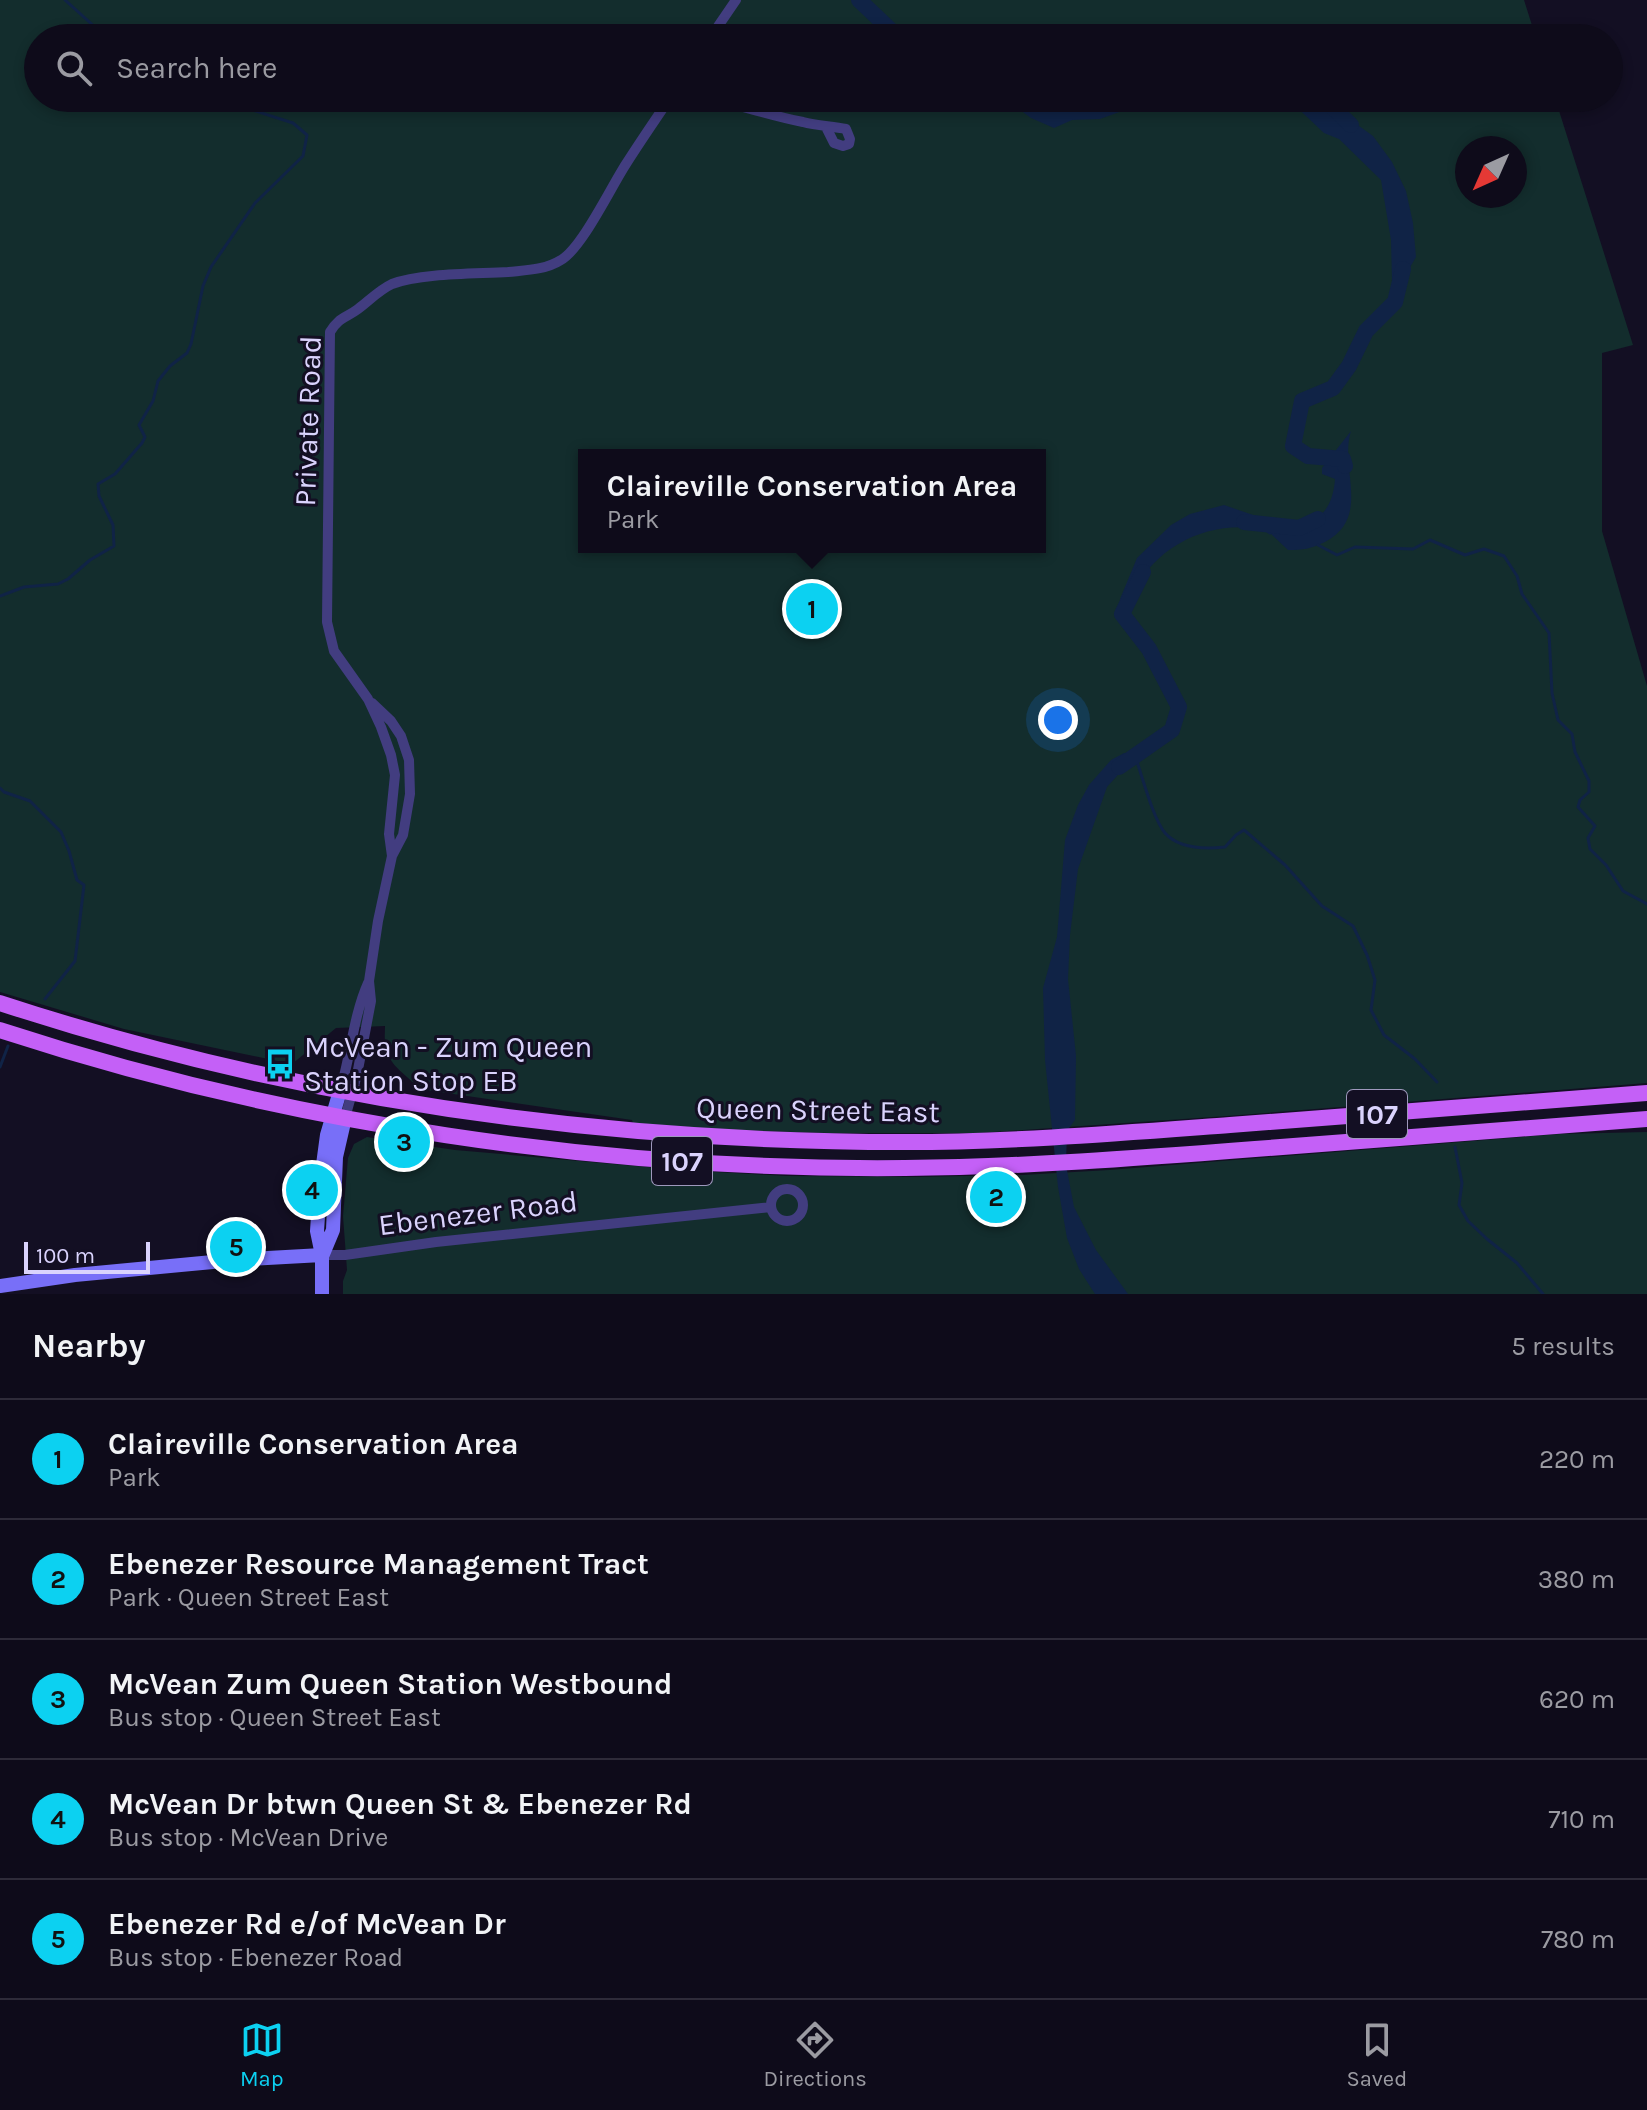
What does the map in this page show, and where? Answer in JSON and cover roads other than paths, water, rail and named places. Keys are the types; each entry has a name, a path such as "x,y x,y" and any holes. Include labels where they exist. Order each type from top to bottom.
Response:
{"main road":[{"name":"Queen Street East","path":"0,1003 137,1044 346,1092 517,1119 688,1136 790,1141 1020,1139 1647,1093"},
{"name":"Queen Street East","path":"0,1030 227,1093 339,1116 535,1147 732,1164 902,1168 1021,1165 1647,1119"},
{"path":"322,1294 322,1255 317,1231 320,1187 327,1135 339,1116 346,1092"},
{"name":"Ebenezer Road","path":"0,1286 104,1272 322,1255"}],"street":[{"path":"720,24 736,0"},
{"name":"Private Road","path":"368,699 334,651 327,622 330,332 336,322 393,284 414,279 532,270 564,259 576,247 661,112"},
{"path":"767,112 826,127"},
{"path":"368,699 391,755 395,775 389,834 392,856"},
{"path":"346,1092 371,1001 369,981 378,921 392,856 403,835 410,794 409,760 401,736 391,721 368,699"},
{"name":"Ebenezer Road","path":"322,1255 345,1255 436,1242 771,1207"}],"water":[{"path":"1023,112 1119,112 1100,119 1072,120 1054,128"},
{"path":"1302,112 1340,112 1373,136 1392,162 1406,191 1416,257 1398,288 1392,281 1391,240 1381,180 1339,139 1324,133"},
{"path":"1351,431 1348,461 1351,506 1347,519 1339,532 1325,542 1307,549 1288,550 1270,533 1306,525 1323,513 1333,493 1335,479 1322,474 1322,468"},
{"path":"1224,505 1256,516 1267,525 1266,530 1226,528 1189,538 1172,548 1144,575 1131,595 1123,622 1119,617 1120,599 1137,558 1171,525 1190,514"},
{"path":"1124,753 1135,756 1107,787 1078,869 1070,935 1068,979 1076,1056 1075,1120 1067,1131 1066,1165 1074,1207 1096,1250 1128,1294 1095,1294 1079,1269 1067,1238 1058,1187 1045,1060 1043,988 1057,937 1065,840 1089,785 1111,760"}],"waterway":[{"path":"65,0 92,24"},
{"path":"859,0 884,24"},
{"path":"0,596 24,587 58,584 114,546 113,525 99,496 98,484 115,474 142,443 145,437 139,425 153,401 158,381 170,366 187,353 191,344 203,286 211,267 255,203 303,156 307,135 293,123 259,112"},
{"path":"1337,112 1351,125"},
{"path":"1345,466 1343,459 1308,456 1293,446 1302,401 1333,388 1349,366 1366,331 1395,302 1403,269"},
{"path":"1244,522 1299,528 1318,519"},
{"path":"1266,530 1270,533"},
{"path":"1318,545 1337,555 1355,547 1413,549 1430,540 1465,555 1484,549 1504,556 1517,576 1522,594 1549,633 1552,693 1558,720 1572,734 1575,752 1589,781 1589,792 1580,800 1578,807 1595,826 1588,838 1590,849 1606,865 1623,891 1647,904"},
{"path":"1119,767 1172,730 1179,707 1149,649 1122,614 1143,572"},
{"path":"1135,756 1156,818 1171,838 1193,847 1225,847 1244,830 1285,865 1322,906 1353,926 1375,980 1371,1010 1384,1035 1415,1059 1437,1082"},
{"path":"0,788 30,801 61,832 77,880 84,885 75,961 45,999"},
{"path":"0,1067 8,1046"},
{"path":"1455,1147 1462,1183 1459,1205 1468,1221 1517,1263 1543,1294"}],"place":[{"name":"Claireville Conservation Area","path":"812,609"},
{"name":"McVean - Zum Queen Station Stop EB","path":"280,1064"},
{"name":"McVean Zum Queen Station Westbound","path":"404,1142"},
{"name":"McVean Dr btwn Queen St & Ebenezer Rd","path":"312,1190"},
{"name":"Ebenezer Resource Management Tract","path":"996,1197"},
{"name":"Ebenezer Rd e/of McVean Dr","path":"236,1247"}]}
